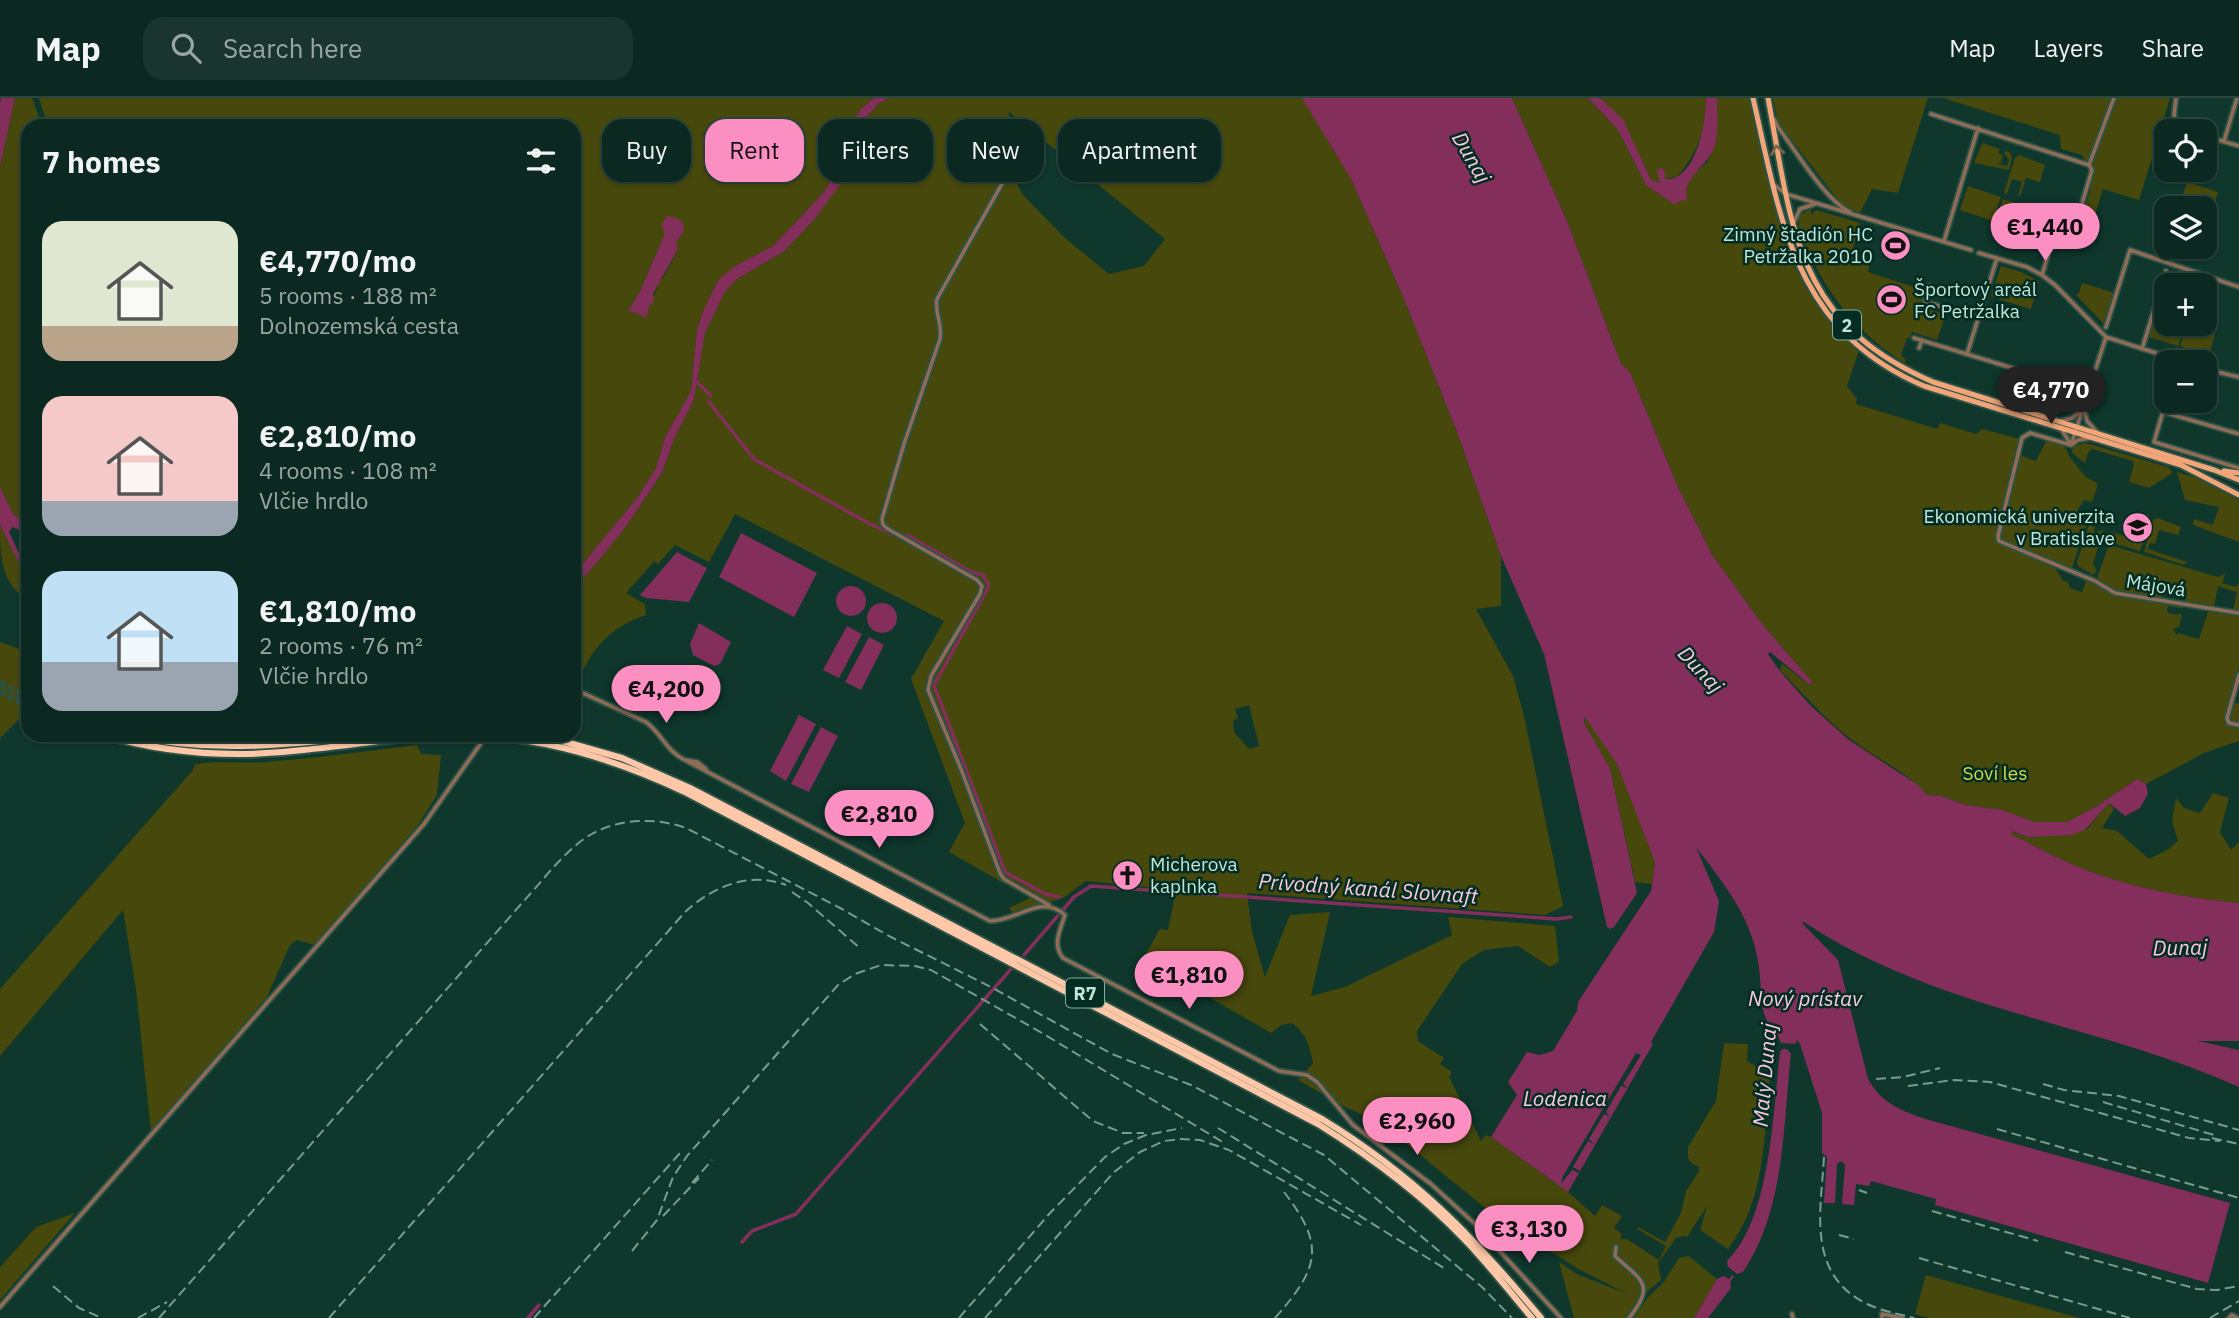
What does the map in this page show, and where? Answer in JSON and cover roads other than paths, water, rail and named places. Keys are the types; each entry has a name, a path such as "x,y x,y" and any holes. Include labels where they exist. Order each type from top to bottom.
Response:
{"highway":[{"name":"R7","path":"137,742 185,752 226,754 279,752 370,742"},
{"path":"174,742 245,748 317,742"},
{"name":"R7","path":"527,742 621,764 699,800 1300,1114 1375,1162 1461,1231 1532,1318"},
{"name":"R7","path":"566,742 622,758 679,782 1322,1119 1357,1141 1413,1183 1541,1318"}],"main road":[{"name":"2","path":"1753,98 1788,241 1807,282 1832,320 1863,349 1893,370 1924,386 2100,435 2239,480"},
{"name":"2","path":"1768,98 1793,231 1807,267 1843,321 1872,348 1897,365 1933,382 2058,425"},
{"name":"2","path":"2075,430 2092,438 2181,465 2239,494"},
{"path":"2214,470 2239,474"}],"street":[{"path":"2089,165 2114,98"},
{"path":"2176,98 2172,109 2176,119"},
{"path":"2224,141 2237,98"},
{"path":"1770,110 1778,128 1825,189 1839,205 1858,215"},
{"path":"1931,114 2089,165 2092,170 2078,217 2063,213 2042,275"},
{"path":"1944,241 1978,128"},
{"path":"2217,139 2239,146"},
{"path":"1003,182 937,299 940,339 904,444 883,519 883,525 888,529 977,580 982,586 980,594 931,677 928,690 1000,873 1004,879 1065,915 1057,946 1061,956 1067,961 1279,1071 1307,1075 1324,1088 1353,1125 1431,1184 1475,1224 1561,1318"},
{"path":"1772,183 1784,194 1971,250"},
{"path":"1793,231 1798,211 1809,205 1819,205"},
{"path":"2106,327 2130,250 2239,287"},
{"path":"1979,253 2042,275 2106,337 2154,353"},
{"path":"1968,354 1997,258"},
{"path":"2142,349 2166,271"},
{"path":"1923,309 1929,286"},
{"path":"1926,302 1979,318"},
{"path":"2071,445 2106,337"},
{"path":"1914,338 2088,391"},
{"path":"1919,348 1922,340"},
{"path":"2217,372 2239,377"},
{"path":"2071,445 2058,425 2073,418 2084,406"},
{"path":"2084,406 2087,421 2100,435"},
{"path":"2163,413 2154,442 2239,468"},
{"path":"2166,413 2239,434"},
{"name":"Májová","path":"2071,445 2030,433 2023,437 1999,541 2095,581 2115,593 2239,613"},
{"path":"2071,445 2078,440 2092,438"},
{"path":"2239,675 2227,718 2228,723 2239,725"},
{"path":"581,692 646,722 672,753 683,760 697,762 710,774 990,921 1001,921 1049,905"},
{"path":"0,1307 424,824 482,742"},
{"path":"1616,1247 1615,1256 1638,1275 1643,1283 1642,1300 1629,1318"},
{"path":"2229,1318 2232,1315 2237,1318"},
{"path":"1882,1316 1902,1318"}],"water":[{"path":"1,98 15,98 0,167 0,103"},
{"path":"873,98 889,98 878,104 865,119 855,119"},
{"path":"1302,98 1512,98 1567,221 1621,364 1630,372 1678,487 1713,556 1763,625 1813,683 1809,684 1770,652 1768,654 1810,705 1849,740 1918,785 1927,795 1941,796 1966,805 2002,810 2035,822 2067,822 2137,779 2146,784 2148,794 2140,808 2125,816 2109,803 2085,830 2071,835 2027,837 2012,831 2011,834 2086,870 2128,884 2172,894 2239,903 2239,1041 2198,1041 2239,1050 2239,1087 2185,1065 2017,1014 1907,976 1854,952 1802,923 1838,960 1868,1079 1879,1094 1902,1110 1929,1120 2230,1203 2208,1283 1935,1205 1936,1199 1871,1181 1869,1186 1856,1184 1854,1205 1842,1204 1845,1165 1841,1161 1837,1164 1835,1203 1824,1203 1827,1157 1822,1153 1822,1113 1800,1044 1797,1040 1795,1044 1781,1043 1767,1019 1762,1004 1758,961 1749,928 1734,900 1696,847 1719,901 1714,932 1568,1192 1491,1137 1517,1095 1508,1082 1527,1052 1540,1055 1553,1051 1577,1011 1578,1002 1651,891 1655,862 1617,764 1585,717 1584,723 1610,768 1637,893 1614,927 1607,927 1544,654 1501,556 1457,432 1404,299 1351,179"},
{"path":"1588,98 1600,98 1623,119 1651,180 1660,183 1657,170 1661,168 1665,171 1665,179 1676,177 1692,160 1698,148 1706,98 1717,98 1716,142 1706,161 1691,179 1686,193 1687,201 1681,200 1675,205 1646,185 1618,130"},
{"path":"830,182 841,182 814,220 783,252 737,279 725,292 705,333 694,400 674,439 662,473 628,524 581,580 581,566 637,498 656,468 665,437 691,391 697,329 718,280 735,266 773,246"},
{"path":"667,216 677,218 683,223 684,231 676,243 678,249 653,294 654,301 646,318 628,311 639,293 664,236 661,226"},
{"path":"0,487 13,514 21,519 21,530 12,527 9,532 21,558 21,567 0,525"},
{"path":"741,533 817,573 794,617 719,577"},
{"path":"677,552 707,568 689,602 646,598 640,595"},
{"path":"851,586 861,591 866,601 861,611 851,616 841,611 836,601 841,591"},
{"path":"882,603 888,604 896,612 896,624 888,632 882,633 876,632 868,624 867,618 868,612 876,604"},
{"path":"699,623 731,642 720,664 714,666 693,655 690,644"},
{"path":"847,626 862,634 839,678 823,670"},
{"path":"869,637 884,645 861,690 845,682"},
{"path":"799,715 816,724 786,781 770,771"},
{"path":"821,727 838,736 809,792 791,784"},
{"path":"1782,1049 1787,1049 1791,1054 1775,1195 1757,1248 1743,1272 1737,1274 1728,1267 1727,1261 1742,1242 1753,1219 1761,1192 1772,1133"},
{"path":"1732,1275 1734,1277 1730,1282 1731,1288 1708,1318 1694,1318 1717,1279 1724,1276 1729,1279"}],"waterway":[{"path":"696,381 711,396"},
{"path":"709,402 754,459 870,524 899,537"},
{"path":"904,536 909,536 971,572 983,575 986,580"},
{"path":"988,583 988,588 934,685 1005,872 1045,894 1059,897"},
{"name":"Prívodný kanál Slovnaft","path":"1024,955 1074,897 1091,886 1557,919 1571,917"},
{"name":"Prívodný kanál Slovnaft","path":"742,1242 752,1231 796,1214 1011,969"},
{"path":"528,1318 539,1305"}],"tunnel":[{"path":"0,683 21,694"},
{"path":"0,691 21,702"}],"railway":[{"path":"159,1318 560,860 599,830 642,821 686,828 991,987 1112,1054 1191,1085 1324,1155 1482,1287 1512,1318"},
{"path":"329,1318 685,912 707,895 732,884 758,880 786,885"},
{"path":"792,892 861,949"},
{"path":"632,1251 657,1220 673,1177 687,1156 838,985 855,974 881,965 915,966 931,970 1042,1033 1226,1144"},
{"path":"980,1024 1093,1121 1123,1133 1144,1133"},
{"path":"1876,1079 1903,1077 1940,1068"},
{"path":"1908,1086 1954,1080 1990,1082 2189,1138 2220,1141"},
{"path":"2043,1084 2064,1090 2119,1096 2239,1130"},
{"path":"2103,1102 2214,1135"},
{"path":"959,1318 1050,1213 1105,1157 1124,1144 1146,1135 1182,1128"},
{"path":"1218,1128 1447,1270"},
{"path":"1997,1129 2239,1198"},
{"path":"2212,1138 2239,1144"},
{"path":"985,1318 1113,1173 1140,1152 1164,1141 1200,1140 1229,1150 1361,1225"},
{"path":"534,1318 680,1153"},
{"path":"1824,1157 1820,1219 1826,1259 1834,1276 1848,1291 1867,1304 1914,1318"},
{"path":"692,1183 712,1160"},
{"path":"663,1216 699,1178"},
{"path":"1859,1190 1867,1193"},
{"path":"1275,1318 1301,1285 1312,1256 1306,1227 1284,1192"},
{"path":"1932,1211 2038,1241"},
{"path":"1839,1235 1854,1239"},
{"path":"2065,1252 2197,1289 2217,1290 2239,1286"},
{"path":"1919,1258 2130,1318"},
{"path":"53,1286 79,1308 102,1318"},
{"path":"2210,1318 2239,1301"},
{"path":"138,1318 167,1302"}],"place":[{"name":"Zimný štadión HC Petržalka 2010","path":"1896,245"},
{"name":"Športový areál FC Petržalka","path":"1891,300"},
{"name":"Ekonomická univerzita v Bratislave","path":"2138,527"},
{"name":"Micherova kaplnka","path":"1127,875"}],"water label":[{"name":"Dunaj","path":"1472,157"},
{"name":"Dunaj","path":"1701,669"},
{"name":"Dunaj","path":"2180,947"},
{"name":"Nový prístav","path":"1805,998"},
{"name":"Malý Dunaj","path":"1764,1075"},
{"name":"Lodenica","path":"1565,1098"}],"park label":[{"name":"Soví les","path":"1995,773"}]}
